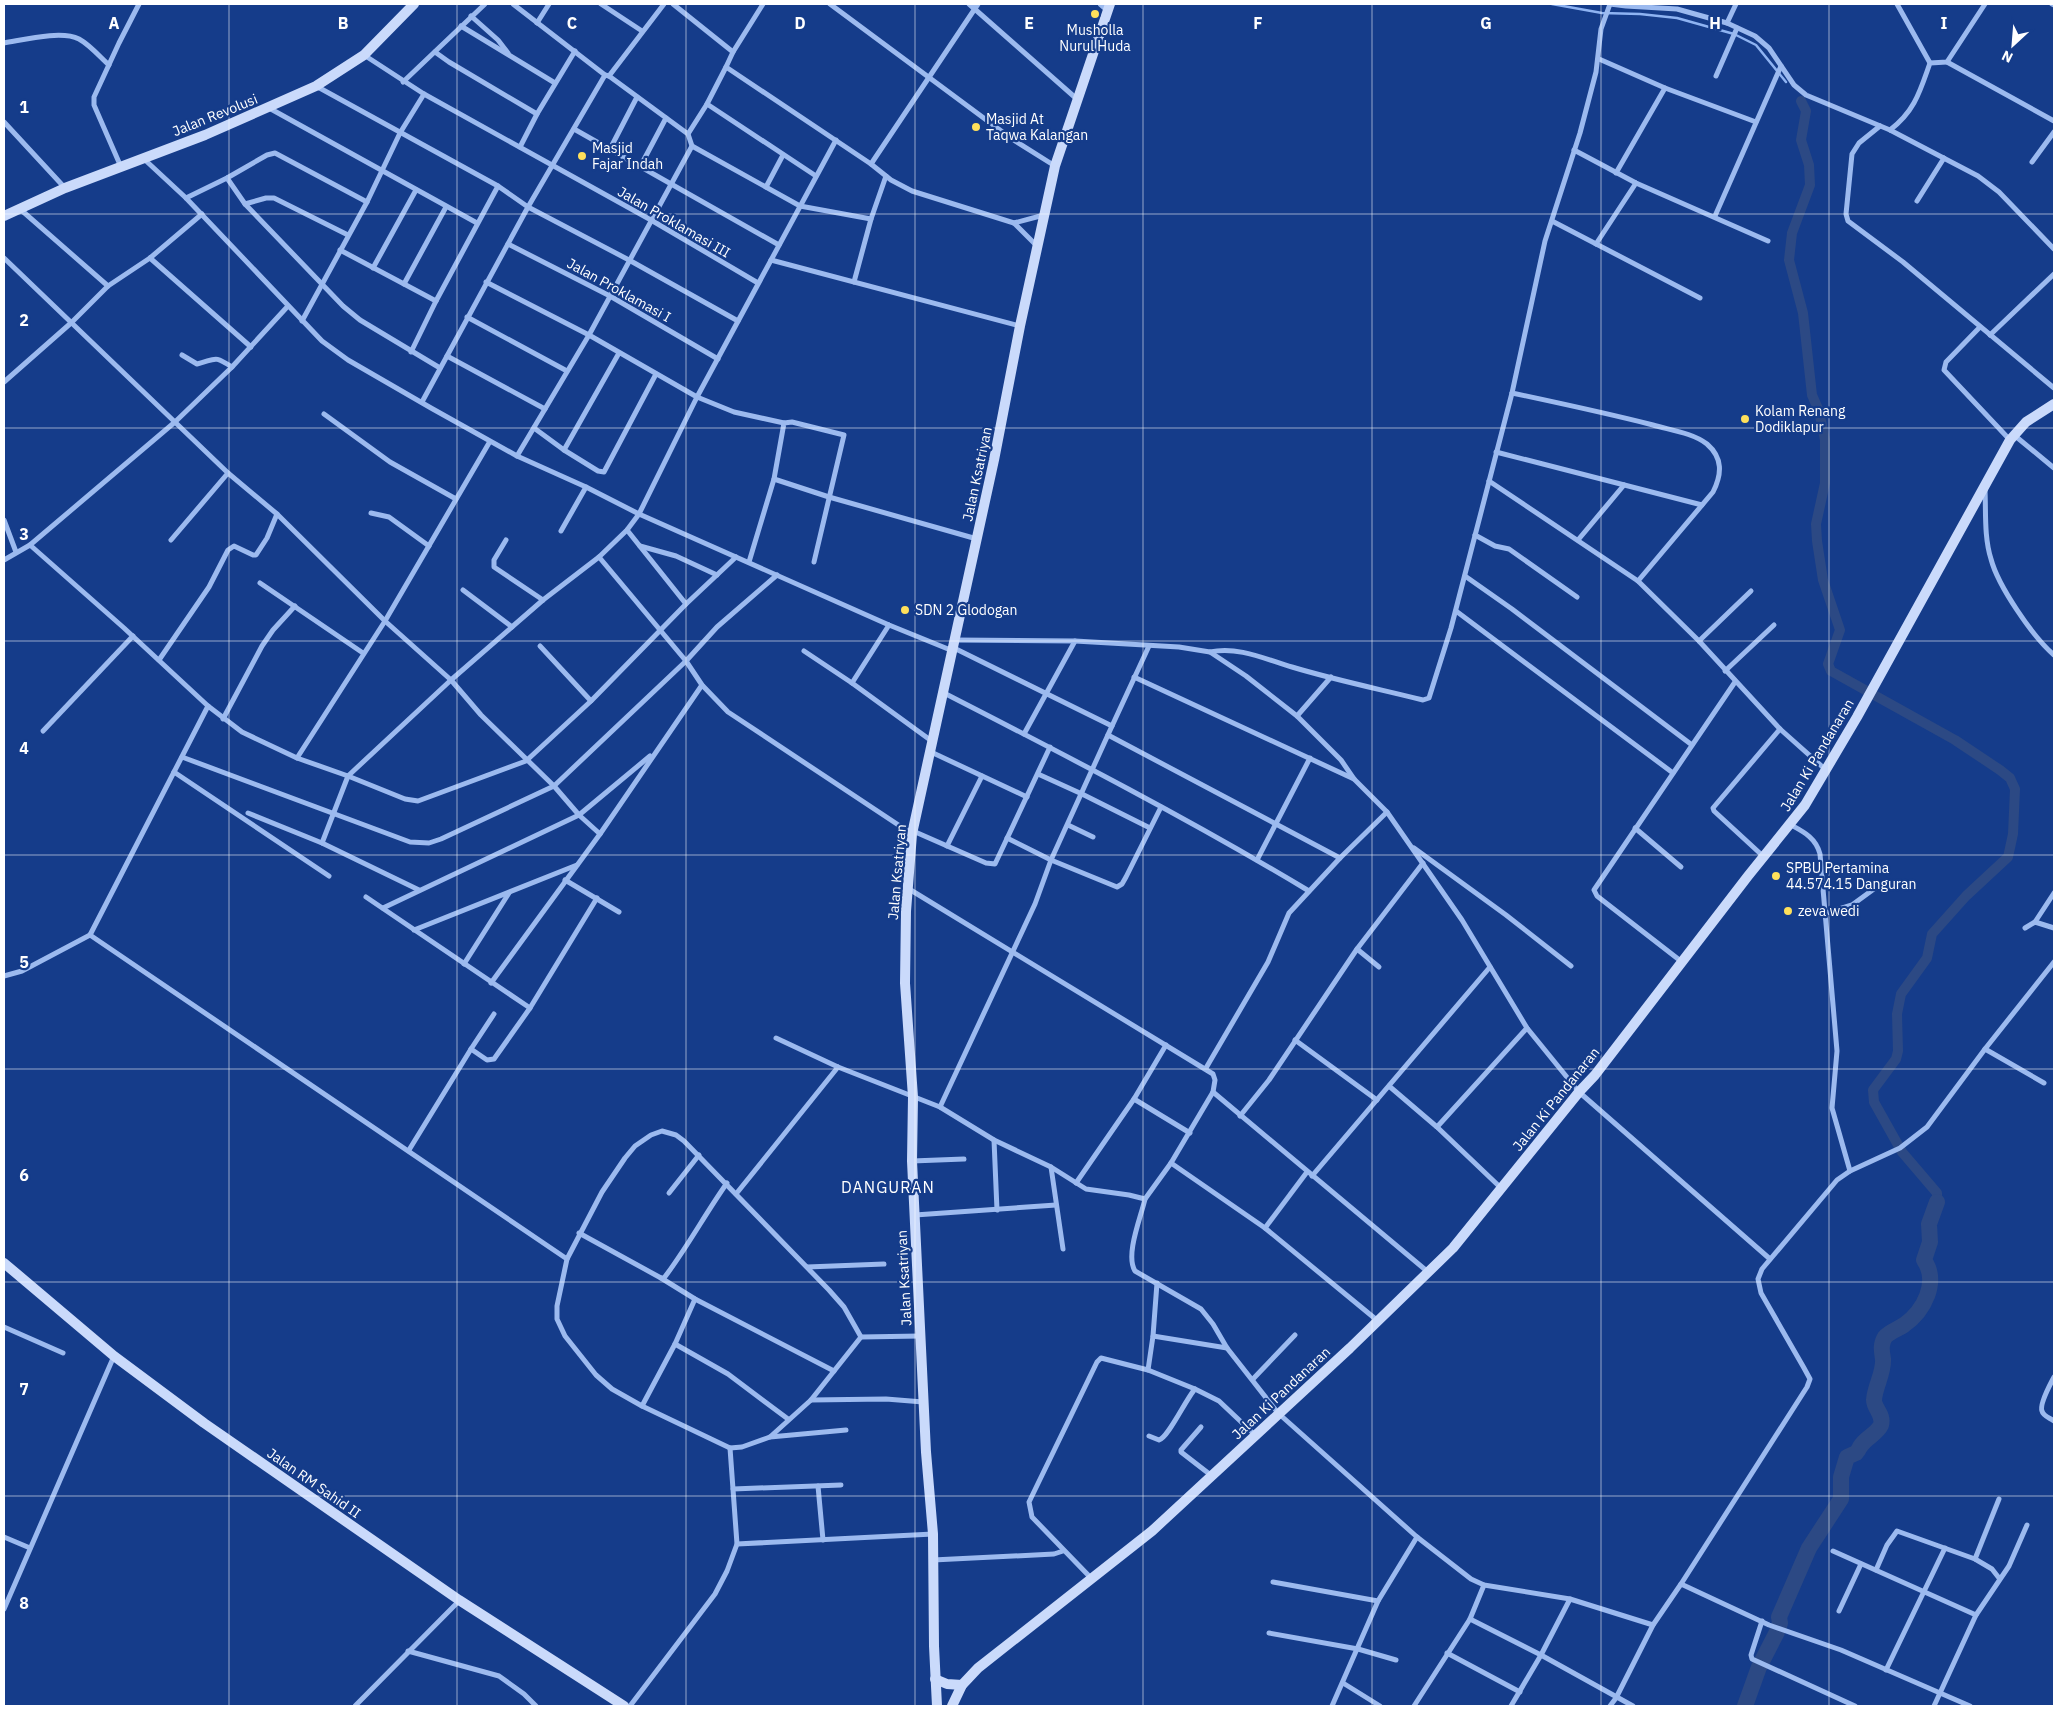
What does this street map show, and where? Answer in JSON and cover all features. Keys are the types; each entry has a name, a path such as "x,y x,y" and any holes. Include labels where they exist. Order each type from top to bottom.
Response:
{"street":[{"path":"121,168 94,105 95,95 139,4"},
{"name":"Jalan Revolusi","path":"4,215 65,188 205,135 316,86 364,55 414,4"},
{"path":"403,82 484,4"},
{"path":"513,4 607,76 688,134 692,146 800,206 872,218"},
{"path":"537,23 549,4"},
{"path":"601,4 642,31"},
{"path":"422,402 486,282 574,129 607,76 664,4"},
{"path":"673,4 733,52"},
{"path":"688,134 707,104 733,52 763,4"},
{"path":"830,4 1012,139 1055,166"},
{"path":"970,4 976,6 1078,100"},
{"path":"954,647 1075,641 1210,652 1225,649 1243,652 1419,700 1427,700 1432,691 1456,611 1512,392 1545,241 1574,150 1598,59 1601,29 1610,4 1677,9 1727,24 1736,32 1763,43 1780,69 1806,95 1904,136 1992,186 2054,249"},
{"path":"1727,24 1736,4"},
{"path":"1897,4 1931,62"},
{"path":"1945,62 1985,4"},
{"path":"871,164 976,6"},
{"name":"Jalan Ksatriyan","path":"937,1706 933,1534 926,1452 912,1160 913,1097 905,983 907,888 913,833 1055,166 1078,100 1106,6"},
{"path":"471,16 502,43 508,53"},
{"path":"461,26 555,83"},
{"path":"1716,76 1736,32"},
{"path":"4,43 43,37 73,37 86,44 109,65"},
{"path":"520,147 536,114 575,51"},
{"path":"435,52 536,114"},
{"name":"Jalan Proklamasi III","path":"364,55 403,82 651,220 758,283"},
{"path":"1598,59 1665,88 1756,122"},
{"path":"1931,62 1945,62 2054,121"},
{"path":"1892,131 1912,109 1931,62"},
{"path":"726,67 836,140 886,176 912,191 1014,223 1037,246"},
{"path":"1715,216 1780,69"},
{"path":"316,86 498,186 528,207 629,260 738,321"},
{"path":"1616,173 1665,88"},
{"path":"302,321 367,202 400,133 424,94"},
{"path":"610,150 637,97"},
{"path":"707,104 816,176"},
{"path":"269,108 477,223"},
{"path":"640,167 666,118"},
{"path":"4,122 65,188"},
{"path":"1880,126 1859,143 1852,154 1847,220 1903,262 2054,388"},
{"path":"574,129 779,245"},
{"path":"2032,162 2054,132"},
{"path":"322,843 348,776 451,680 543,600 599,557 627,530 639,514 697,397 836,140"},
{"path":"517,456 589,336 692,146"},
{"path":"1574,150 1636,183 1715,216 1768,241"},
{"path":"186,198 227,178 266,155 278,153 367,202"},
{"path":"766,187 783,155"},
{"path":"143,158 202,214 302,321 335,351 490,442 639,514 889,625 954,647 1112,726"},
{"path":"1917,201 1944,158"},
{"path":"854,282 886,176"},
{"path":"227,178 245,204 322,286 352,314 411,352 440,368"},
{"path":"1596,244 1636,183"},
{"path":"411,352 436,301 498,186"},
{"path":"373,268 416,190"},
{"path":"245,204 266,198 275,198 348,235"},
{"path":"404,284 446,206"},
{"path":"19,209 108,286"},
{"path":"4,382 71,323 108,286 150,258 202,214"},
{"path":"1014,223 1044,215"},
{"path":"1552,221 1700,298"},
{"name":"Jalan Proklamasi I","path":"508,244 610,296 718,359"},
{"path":"340,250 436,301"},
{"path":"4,258 228,473 277,514 385,621 451,680 481,715 600,834"},
{"path":"150,258 252,347"},
{"path":"771,260 1020,326"},
{"path":"1990,335 2054,274"},
{"path":"486,282 589,336 697,397 734,412 784,423 798,422 843,435 814,562"},
{"path":"4,560 30,545 174,422 252,347 288,306"},
{"path":"467,317 567,371"},
{"path":"1980,327 1946,362 1944,369 2012,437 2054,468"},
{"path":"564,450 619,353"},
{"path":"182,355 197,364 212,358 219,359 232,367"},
{"path":"447,356 545,409"},
{"path":"534,428 564,450 598,471 605,471 656,374"},
{"path":"1512,392 1684,434 1704,442 1719,460 1720,474 1713,492 1638,581"},
{"name":"Jalan Ki Pandanaran","path":"952,1706 962,1685 978,1668 1152,1531 1378,1321 1453,1248 1579,1092 1595,1075 1764,857 1791,825 1827,770 2012,437 2030,418 2054,404"},
{"path":"324,414 390,462 456,499"},
{"path":"750,562 774,479 784,423"},
{"path":"297,758 363,652 385,621 490,442"},
{"path":"1496,452 1702,505"},
{"path":"171,540 228,473"},
{"path":"774,479 829,497 977,539"},
{"path":"1489,481 1638,581 1699,642 1780,729 1827,770"},
{"path":"1578,540 1624,485"},
{"path":"561,531 586,487"},
{"path":"1985,487 1987,537 1992,564 2006,590 2034,633 2054,655"},
{"path":"371,513 389,516 429,546"},
{"path":"159,660 210,587 228,550 234,546 256,555 267,538 277,514"},
{"path":"4,520 16,552"},
{"path":"627,530 686,604"},
{"path":"1475,535 1495,546 1509,549 1577,597"},
{"path":"506,540 494,560 494,567 543,600"},
{"path":"30,545 133,636 208,706 242,732 297,758 405,799 418,801 526,761 591,701 661,632 686,604 736,557"},
{"path":"639,546 676,556 717,575"},
{"path":"599,557 686,661 702,685 736,719 913,833 994,864 1050,747"},
{"path":"182,757 410,842 429,843 554,786 686,661 717,627 776,575"},
{"path":"1465,576 1512,609 1692,745"},
{"path":"260,583 363,652"},
{"path":"463,590 512,627"},
{"path":"1699,642 1751,591"},
{"path":"223,719 262,646 294,606"},
{"path":"1456,611 1672,773"},
{"path":"852,683 889,625"},
{"path":"1725,671 1774,626"},
{"path":"43,731 133,636"},
{"path":"1024,734 1075,641"},
{"path":"540,646 591,701"},
{"path":"940,1106 1035,904 1051,860 1149,646"},
{"path":"804,651 852,683 932,747 982,776 1027,798"},
{"path":"1210,652 1236,668 1296,716 1340,760 1354,779 1387,812 1462,920 1527,1028 1579,1092 1770,1259"},
{"path":"1296,716 1331,676"},
{"path":"1134,677 1354,779"},
{"path":"1682,962 1594,893 1594,889 1735,682"},
{"path":"491,983 600,834 702,685"},
{"path":"944,693 1161,807 1257,860 1309,892"},
{"path":"4,977 29,968 90,935 208,706"},
{"path":"1764,857 1713,809 1780,729"},
{"path":"1108,735 1340,858"},
{"path":"383,908 579,815 654,753"},
{"path":"1257,860 1310,758"},
{"path":"174,772 329,876"},
{"path":"1038,774 1150,828"},
{"path":"947,846 982,776"},
{"path":"1008,838 1051,860 1111,886 1120,887 1161,807"},
{"path":"1206,1068 1268,962 1286,918 1298,902 1387,812"},
{"path":"248,813 322,843 419,890"},
{"path":"1068,825 1093,837"},
{"path":"1791,825 1810,837 1818,849 1826,913 1837,1051 1832,1108 1850,1171"},
{"path":"1635,828 1681,867"},
{"path":"1410,844 1571,966"},
{"path":"1240,1116 1269,1080 1357,949 1423,863"},
{"path":"414,930 577,864"},
{"path":"565,880 619,912"},
{"path":"1826,913 1852,905 1878,886"},
{"path":"907,888 1206,1068 1214,1076 1213,1092 1171,1163 1145,1199 1131,1262 1135,1271 1200,1309 1213,1324 1227,1348 1278,1413 1417,1537 1471,1580 1484,1585 1570,1598 1653,1625"},
{"path":"464,964 509,892"},
{"path":"2025,928 2035,922 2054,893"},
{"path":"366,897 530,1008"},
{"path":"471,1049 487,1060 494,1059 530,1008 597,898"},
{"path":"2035,922 2054,928"},
{"path":"90,935 567,1259"},
{"path":"1357,949 1379,967"},
{"path":"1610,1706 1616,1698 1653,1625 1807,1387 1810,1379 1761,1294 1758,1276 1836,1180 1850,1171 1900,1148 1927,1127 1985,1049 2054,962"},
{"path":"1312,1176 1490,967"},
{"path":"409,1150 494,1014"},
{"path":"1437,1127 1527,1028"},
{"path":"776,1038 838,1067 940,1106 994,1140 1051,1167 1076,1184 1092,1191 1129,1195 1145,1199"},
{"path":"1296,1040 1377,1100"},
{"path":"1076,1184 1134,1099 1166,1045"},
{"path":"1985,1049 2044,1083"},
{"path":"736,1194 838,1067"},
{"path":"1389,1086 1437,1127 1502,1188"},
{"path":"1213,1092 1428,1273"},
{"path":"1134,1099 1190,1133"},
{"path":"846,1430 770,1437 754,1444 730,1448 642,1406 612,1389 582,1359 560,1327 557,1319 557,1306 567,1259 602,1192 625,1158 636,1146 651,1135 662,1131 672,1133 684,1141 727,1183 844,1307 861,1336"},
{"path":"994,1140 997,1210"},
{"path":"669,1193 699,1155"},
{"path":"912,1160 964,1160"},
{"path":"1171,1163 1265,1228 1378,1321"},
{"path":"1051,1167 1063,1249"},
{"path":"1265,1228 1306,1172"},
{"path":"661,1278 664,1278 671,1268 727,1183"},
{"path":"915,1215 1056,1205"},
{"path":"579,1233 695,1299 834,1371"},
{"name":"Jalan RM Sahid II","path":"4,1263 114,1356 204,1423 460,1600 624,1706"},
{"path":"807,1267 884,1264"},
{"path":"1148,1370 1157,1283"},
{"path":"642,1406 675,1344 695,1299"},
{"path":"4,1327 63,1353"},
{"path":"1253,1379 1296,1335"},
{"path":"861,1336 921,1336"},
{"path":"770,1437 811,1400 861,1336"},
{"path":"1153,1336 1227,1348"},
{"path":"675,1344 728,1374 788,1419"},
{"path":"4,1608 114,1356"},
{"path":"1091,1578 1032,1517 1029,1502 1097,1362 1101,1358 1148,1370 1219,1401 1255,1435"},
{"path":"2054,1376 2042,1405 2042,1411 2045,1416 2054,1421"},
{"path":"1149,1436 1159,1440 1166,1436 1186,1400 1195,1389"},
{"path":"811,1400 886,1399 924,1402"},
{"path":"1201,1428 1180,1452 1213,1476"},
{"path":"630,1706 722,1583 737,1544 730,1448"},
{"path":"733,1489 841,1485"},
{"path":"818,1486 823,1540"},
{"path":"1975,1559 1999,1500"},
{"path":"1934,1706 1976,1615 1999,1578 2009,1566 2027,1525"},
{"path":"1876,1570 1887,1545 1897,1531 1975,1559 1992,1569 1999,1578"},
{"path":"737,1544 933,1534"},
{"path":"4,1537 30,1548"},
{"path":"1332,1706 1378,1601 1417,1537"},
{"path":"1886,1670 1944,1548"},
{"path":"934,1560 1054,1554 1064,1551"},
{"path":"1833,1551 1976,1615"},
{"path":"1839,1611 1861,1564"},
{"path":"1273,1582 1378,1601"},
{"path":"1681,1584 1769,1625 1841,1650 1970,1706"},
{"path":"1414,1706 1470,1619 1484,1585"},
{"path":"1511,1706 1541,1655 1570,1598"},
{"path":"355,1706 408,1650 460,1600"},
{"path":"1470,1619 1541,1655 1633,1706"},
{"path":"1762,1621 1751,1655 1752,1659 1855,1706"},
{"path":"1269,1633 1358,1649 1396,1660"},
{"path":"408,1650 499,1676 524,1694 536,1706"},
{"path":"1447,1653 1520,1692"},
{"path":"935,1679 947,1684 962,1685"},
{"path":"1343,1683 1380,1706"}],"waterway":[{"path":"1552,4 1602,13 1640,14 1677,18 1734,34 1756,45 1786,82"},
{"path":"1801,101 1806,111 1801,140 1809,165 1810,185 1792,233 1789,260 1803,313 1812,395 1819,411 1825,440 1825,483 1816,524 1817,541 1823,580 1840,630 1828,664 1831,671 1955,740 2000,770 2010,778 2015,789 2013,834 2008,857 1966,896 1932,934 1927,958 1901,994 1897,1014 1898,1051 1896,1059 1873,1090 1874,1102 1902,1152 1937,1193 1937,1202"},
{"path":"1745,1706 1759,1667 1777,1632 1780,1623 1779,1617 1809,1548 1841,1499 1841,1477 1847,1457 1856,1453 1862,1444 1881,1425 1882,1421 1874,1400 1883,1364 1882,1343 1887,1335 1904,1325 1918,1312 1927,1295 1930,1287 1930,1277 1924,1260 1930,1242 1929,1224 1937,1202"}],"place":[{"name":"Musholla Nurul Huda","path":"1095,14"},
{"name":"Masjid At Taqwa Kalangan","path":"976,127"},
{"name":"Masjid Fajar Indah","path":"582,156"},
{"name":"Kolam Renang Dodiklapur","path":"1745,419"},
{"name":"SDN 2 Glodogan","path":"905,610"},
{"name":"SPBU Pertamina 44.574.15 Danguran","path":"1776,876"},
{"name":"zeva wedi","path":"1788,911"}],"district":[{"name":"DANGURAN","path":"888,1187"}]}
